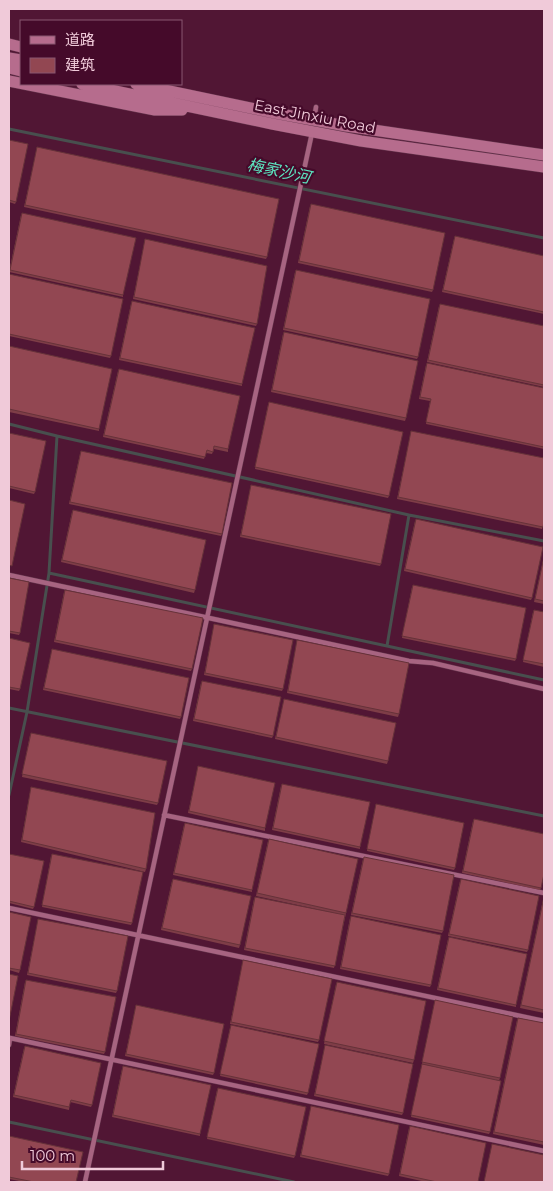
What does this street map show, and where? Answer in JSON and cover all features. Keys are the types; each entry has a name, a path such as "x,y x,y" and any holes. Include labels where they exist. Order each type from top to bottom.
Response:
{"main road":[{"path":"29,85 155,110 203,104"},
{"name":"East Jinxiu Road","path":"87,85 126,93 203,104 313,126 544,155"},
{"name":"East Jinxiu Road","path":"139,85 203,104"},
{"path":"177,85 203,104"},
{"name":"East Jinxiu Road","path":"313,126 361,141 544,167"}],"lane":[{"path":"85,1182 316,107"},
{"path":"9,575 410,661 433,663 544,689"},
{"path":"164,815 544,893"},
{"path":"9,908 544,1021"},
{"path":"9,1045 10,1038 544,1151"}],"building":[{"path":"9,140 28,144 16,202 9,200"},
{"path":"37,147 279,199 267,257 25,205"},
{"path":"311,204 445,233 433,290 299,261"},
{"path":"22,213 136,238 123,295 10,270"},
{"path":"455,236 544,256 544,312 443,290"},
{"path":"145,239 267,266 257,324 134,297"},
{"path":"296,270 430,299 418,357 284,328"},
{"path":"9,274 123,299 111,356 9,334"},
{"path":"132,301 255,328 242,384 120,358"},
{"path":"440,304 544,326 544,385 428,360"},
{"path":"284,332 418,361 406,418 272,390"},
{"path":"9,346 112,369 99,429 9,409"},
{"path":"427,363 544,388 544,447 426,422 431,399 420,397"},
{"path":"119,369 240,396 228,449 214,446 213,452 207,450 205,457 104,435"},
{"path":"269,402 403,432 389,496 255,467"},
{"path":"411,431 544,458 543,527 398,497"},
{"path":"9,433 46,441 35,492 9,486"},
{"path":"81,451 232,483 222,534 70,502"},
{"path":"251,485 391,514 381,564 241,535"},
{"path":"9,500 25,504 12,566 9,565"},
{"path":"73,510 206,540 195,590 62,560"},
{"path":"416,519 543,547 532,598 405,569"},
{"path":"544,557 544,601 535,599"},
{"path":"9,578 29,582 20,633 9,631"},
{"path":"413,585 526,608 516,659 402,636"},
{"path":"65,590 203,618 192,669 55,640"},
{"path":"534,610 544,612 544,664 523,660"},
{"path":"214,624 293,640 283,689 205,673"},
{"path":"9,638 30,643 20,689 9,687"},
{"path":"297,640 409,663 399,714 288,691"},
{"path":"52,649 189,678 181,717 44,688"},
{"path":"202,681 281,697 273,736 194,719"},
{"path":"284,699 396,723 388,761 276,737"},
{"path":"31,733 167,761 158,803 22,774"},
{"path":"198,766 275,783 265,828 189,811"},
{"path":"282,784 370,802 360,847 273,828"},
{"path":"31,787 155,813 146,869 22,840"},
{"path":"376,804 464,823 455,868 367,849"},
{"path":"474,819 544,834 544,874 541,888 463,871"},
{"path":"185,823 263,840 252,890 174,873"},
{"path":"269,839 358,859 346,913 257,893"},
{"path":"9,854 44,861 34,907 9,901"},
{"path":"52,854 143,872 132,923 42,905"},
{"path":"364,857 454,875 443,931 352,913"},
{"path":"173,879 251,896 240,945 162,928"},
{"path":"461,879 539,896 528,950 449,934"},
{"path":"255,897 345,915 335,966 245,948"},
{"path":"544,897 544,1010 521,1005"},
{"path":"9,912 31,917 20,970 9,968"},
{"path":"351,916 441,935 431,985 341,967"},
{"path":"38,919 128,936 117,991 28,973"},
{"path":"449,937 527,954 516,1005 438,988"},
{"path":"243,960 332,979 319,1040 231,1022"},
{"path":"9,974 18,976 9,1021"},
{"path":"26,980 116,997 105,1052 16,1034"},
{"path":"337,982 426,1001 414,1060 324,1041"},
{"path":"435,1000 513,1017 500,1078 422,1062"},
{"path":"136,1005 224,1024 214,1073 126,1054"},
{"path":"518,1018 544,1023 544,1142 494,1132"},
{"path":"231,1025 319,1044 308,1093 220,1074"},
{"path":"325,1045 413,1064 403,1113 315,1094"},
{"path":"25,1046 101,1063 92,1105 71,1100 69,1107 14,1095"},
{"path":"422,1064 501,1081 490,1132 411,1115"},
{"path":"123,1066 211,1085 200,1134 113,1115"},
{"path":"218,1088 306,1107 295,1156 207,1137"},
{"path":"311,1106 399,1125 389,1174 301,1155"},
{"path":"410,1126 486,1143 478,1182 437,1182 400,1174"},
{"path":"9,1136 83,1152 76,1182 34,1182 9,1177"},
{"path":"492,1144 544,1155 544,1182 484,1182"}],"waterway":[{"name":"梅家沙河","path":"9,129 544,238"},
{"path":"9,424 57,436 49,573 27,712 9,795"},
{"path":"57,436 409,515 387,646"},
{"path":"409,515 544,541"},
{"path":"49,573 544,680"},
{"path":"9,708 544,816"},
{"path":"9,1122 294,1182"}]}
